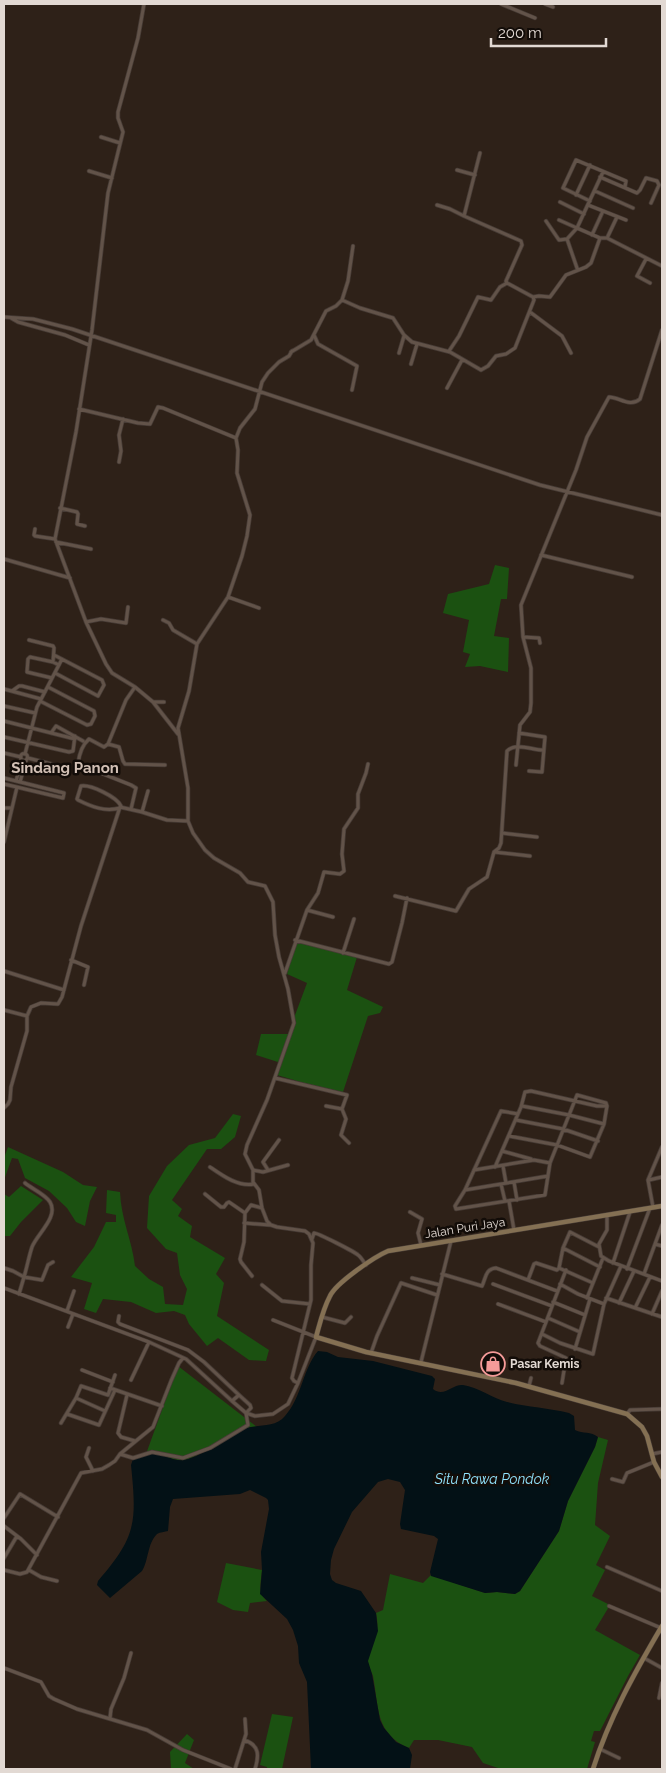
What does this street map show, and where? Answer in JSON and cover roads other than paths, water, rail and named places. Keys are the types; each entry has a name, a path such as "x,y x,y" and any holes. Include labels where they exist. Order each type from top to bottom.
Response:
{"street":[{"path":"144,4 138,38 118,112 122,132 106,207 89,345 55,541 86,622 101,655 112,673 153,702 178,734"},
{"path":"501,4 535,18"},
{"path":"545,4 554,7"},
{"path":"101,137 120,143"},
{"path":"464,216 480,153"},
{"path":"624,187 626,181 590,165 575,161 563,187 603,211 626,220"},
{"path":"576,195 590,165"},
{"path":"457,170 475,175"},
{"path":"90,171 112,178"},
{"path":"546,221 559,240 567,239 577,228 603,172"},
{"path":"600,177 637,193 644,177 657,182 659,185 651,203"},
{"path":"595,191 633,208"},
{"path":"560,202 584,214"},
{"path":"437,205 450,209 522,243 507,278 508,283"},
{"path":"592,235 603,211"},
{"path":"608,236 617,217"},
{"path":"559,220 592,235 607,238 662,266"},
{"path":"508,283 533,297 550,297 566,275 591,263 600,238"},
{"path":"567,239 577,268"},
{"path":"271,1225 262,1208 260,1190 252,1179 253,1170 245,1152 275,1078 294,1023 275,935 273,902 265,886 248,882 234,869 208,854 197,840 188,821 188,788 178,734 179,721 193,673 197,644 228,597 242,556 250,515 237,472 238,450 236,438 240,428 255,409 262,382 268,373 279,362 289,356 292,351 308,343 326,311 339,304 342,300 348,281 353,246"},
{"path":"646,259 637,276 650,283"},
{"path":"449,351 459,336 478,297 491,300 500,287 508,283"},
{"path":"342,300 360,308 393,318 404,335 417,344 449,351 481,370 488,366 496,356 506,354 515,348 530,312 534,300 533,297"},
{"path":"530,312 562,336 572,353"},
{"path":"5,316 52,323 90,335 540,486 662,515"},
{"path":"5,316 18,322 65,335 89,345"},
{"path":"516,765 521,723 527,718 531,704 531,668 523,637 521,605 587,437 609,397 612,396 631,403 640,399 662,330"},
{"path":"314,335 318,344 357,366 352,390"},
{"path":"399,352 404,335"},
{"path":"411,364 417,344"},
{"path":"448,388 462,360"},
{"path":"79,409 138,423 150,424 158,407 164,408 236,438"},
{"path":"119,462 121,451 119,434 123,419"},
{"path":"60,508 77,512 77,524 86,526"},
{"path":"35,529 35,536 91,549"},
{"path":"541,555 632,577"},
{"path":"4,559 70,578"},
{"path":"228,597 259,608"},
{"path":"86,622 101,619 126,622 128,608"},
{"path":"163,620 169,623 173,630 197,644"},
{"path":"523,637 539,638 540,643"},
{"path":"29,640 53,646 54,662"},
{"path":"54,655 102,680 104,685 98,696 55,673"},
{"path":"52,678 27,672 28,659 30,657 54,662 59,665"},
{"path":"18,782 36,713 62,660"},
{"path":"12,691 18,686 22,686 45,692"},
{"path":"4,689 41,700 87,725 91,724 95,716 94,711 48,687"},
{"path":"131,809 136,788 129,783 78,764 82,747 88,739 104,747 108,744 126,700 135,688"},
{"path":"153,702 164,702"},
{"path":"4,706 36,713"},
{"path":"4,721 83,741"},
{"path":"51,733 56,726 75,738"},
{"path":"519,733 545,737 542,772 528,771"},
{"path":"4,737 69,752 72,750 75,738"},
{"path":"108,744 121,749 125,764 164,765"},
{"path":"395,896 456,910 464,894 487,877 494,852 499,848 502,833 507,754 510,748 543,750"},
{"path":"4,753 67,768"},
{"path":"284,976 295,940 307,910 318,893 324,872 340,874 344,871 342,854 344,829 358,808 358,794 368,764"},
{"path":"4,778 64,793 63,798 4,784"},
{"path":"4,1108 10,1100 11,1087 27,1031 27,1016 34,1005 41,1003 58,1004 64,990 81,926 120,807 118,800 112,796 83,784 81,786 78,800 103,809 111,811 120,807 167,820 188,821"},
{"path":"4,842 17,787"},
{"path":"41,793 42,788"},
{"path":"142,812 148,792"},
{"path":"4,808 12,808"},
{"path":"502,833 537,837"},
{"path":"494,852 530,856"},
{"path":"295,940 389,964 392,962 407,898"},
{"path":"307,910 333,917"},
{"path":"344,953 354,920"},
{"path":"71,960 88,967 84,984"},
{"path":"4,971 64,990"},
{"path":"4,1010 27,1016"},
{"path":"275,1078 347,1094 342,1109 346,1119 341,1135 349,1143"},
{"path":"495,1167 522,1106 524,1093 529,1091 597,1106 607,1106"},
{"path":"518,1114 501,1111 465,1190 455,1206 457,1209 545,1195 550,1163 578,1095 606,1104 607,1106"},
{"path":"326,1106 342,1109"},
{"path":"522,1106 569,1114 604,1124"},
{"path":"509,1136 557,1145 590,1157 604,1124 607,1106"},
{"path":"516,1120 563,1130 598,1141"},
{"path":"268,1170 263,1162 279,1140"},
{"path":"627,1269 652,1206 648,1180 662,1147"},
{"path":"502,1151 550,1163"},
{"path":"474,1170 534,1160"},
{"path":"253,1170 263,1172 288,1164"},
{"path":"503,1166 506,1184"},
{"path":"210,1167 237,1182 245,1185 254,1184"},
{"path":"465,1190 548,1176"},
{"path":"648,1180 662,1177"},
{"path":"514,1182 517,1200"},
{"path":"19,1294 33,1245 42,1234 52,1211 50,1203 46,1198 25,1183"},
{"path":"501,1184 514,1228"},
{"path":"205,1194 221,1207 224,1207 228,1202 245,1213"},
{"path":"252,1276 240,1262 244,1242 245,1213 251,1205 262,1208"},
{"name":"Jalan Puri Jaya","path":"316,1337 333,1291 378,1255 388,1251 514,1228 607,1216 652,1206 662,1206"},
{"path":"410,1212 422,1219 418,1233 421,1245"},
{"path":"613,1263 630,1212"},
{"path":"607,1216 607,1230 599,1247 600,1253 604,1258 627,1269 661,1281 662,1276"},
{"path":"244,1223 271,1225 305,1231 312,1239 314,1245 311,1265 310,1304 292,1378 298,1383"},
{"path":"644,1274 662,1225"},
{"path":"559,1268 563,1248 570,1232 599,1247"},
{"path":"312,1239 314,1233 323,1235 336,1244 356,1253 366,1265"},
{"path":"420,1362 451,1241"},
{"path":"655,1244 662,1246"},
{"path":"563,1248 600,1267"},
{"path":"575,1349 588,1298 604,1258"},
{"path":"4,1268 24,1277 42,1280 48,1265 53,1262"},
{"path":"528,1280 535,1263 557,1270 559,1268 566,1270 593,1283"},
{"path":"542,1334 575,1349 594,1354 604,1304 620,1266"},
{"path":"442,1274 482,1286 487,1272 490,1269 496,1268 557,1291"},
{"path":"562,1383 566,1358 540,1346 538,1343 566,1270"},
{"path":"619,1303 634,1271"},
{"path":"635,1308 650,1277"},
{"path":"412,1278 440,1285"},
{"path":"369,1353 401,1284 404,1283 437,1295"},
{"path":"493,1284 585,1315"},
{"path":"560,1284 604,1304"},
{"path":"262,1285 282,1302 310,1304"},
{"path":"4,1288 149,1342 188,1360 246,1413 259,1417 279,1411 288,1404 316,1337"},
{"path":"67,1311 74,1291"},
{"path":"652,1314 661,1299 662,1291"},
{"path":"606,1298 662,1317"},
{"path":"498,1304 580,1332"},
{"path":"68,1327 73,1314"},
{"path":"119,1316 118,1322 120,1324 163,1339 192,1352 251,1408 246,1413 247,1425 210,1448 186,1458 152,1452 133,1458 120,1454"},
{"path":"322,1317 345,1323 351,1317"},
{"path":"273,1320 302,1333 369,1353 529,1386 626,1414 642,1427 646,1434 654,1462 662,1477"},
{"path":"131,1380 149,1342"},
{"path":"4,1570 20,1574 29,1570 81,1473 105,1468 153,1426 175,1372 183,1358"},
{"path":"82,1370 113,1382"},
{"path":"67,1414 97,1425 100,1424 115,1375"},
{"path":"529,1386 531,1378"},
{"path":"61,1423 81,1386 110,1396"},
{"path":"110,1388 162,1406"},
{"path":"110,1396 115,1390"},
{"path":"127,1395 118,1433 121,1437 134,1441"},
{"path":"232,1401 239,1395"},
{"path":"76,1398 105,1411"},
{"path":"626,1414 630,1410 662,1410"},
{"path":"89,1448 86,1457 93,1471"},
{"path":"652,1454 662,1452"},
{"path":"612,1479 623,1482 627,1473 654,1462"},
{"path":"4,1518 20,1494 58,1517"},
{"path":"4,1526 37,1555"},
{"path":"4,1558 17,1536"},
{"path":"607,1567 662,1591"},
{"path":"29,1570 40,1577 57,1581"},
{"path":"593,1769 599,1749 625,1690 662,1627 610,1606"},
{"path":"110,1718 131,1653"},
{"path":"644,1658 662,1668"},
{"path":"4,1668 41,1682 49,1696 54,1699 147,1730 182,1750 230,1769"},
{"path":"659,1698 662,1683"},
{"path":"235,1769 246,1734 246,1719"},
{"path":"244,1740 257,1748 258,1758 255,1769"},
{"path":"599,1749 620,1758"}],"water":[{"name":"Situ Rawa Pondok","path":"318,1351 327,1352 338,1357 373,1361 432,1376 435,1379 433,1389 441,1392 463,1385 507,1402 569,1413 574,1416 575,1430 598,1437 595,1447 568,1501 559,1531 520,1591 515,1594 485,1593 431,1576 430,1572 438,1539 434,1536 401,1529 400,1524 405,1490 400,1482 388,1479 378,1482 352,1512 334,1549 330,1574 332,1580 336,1583 361,1591 376,1613 378,1631 368,1661 380,1720 396,1742 409,1748 412,1755 410,1769 311,1769 307,1682 299,1663 298,1646 287,1619 260,1594 261,1552 269,1509 266,1498 250,1490 240,1494 173,1499 170,1507 168,1531 158,1533 154,1538 142,1571 110,1598 97,1585 120,1552 131,1528 134,1501 131,1465 133,1459 151,1453 176,1460 192,1458 238,1431 272,1424 281,1420 291,1408 309,1366"}],"place":[{"name":"Pasar Kemis","path":"493,1364"}],"district":[{"name":"Sindang Panon","path":"65,768"}]}
